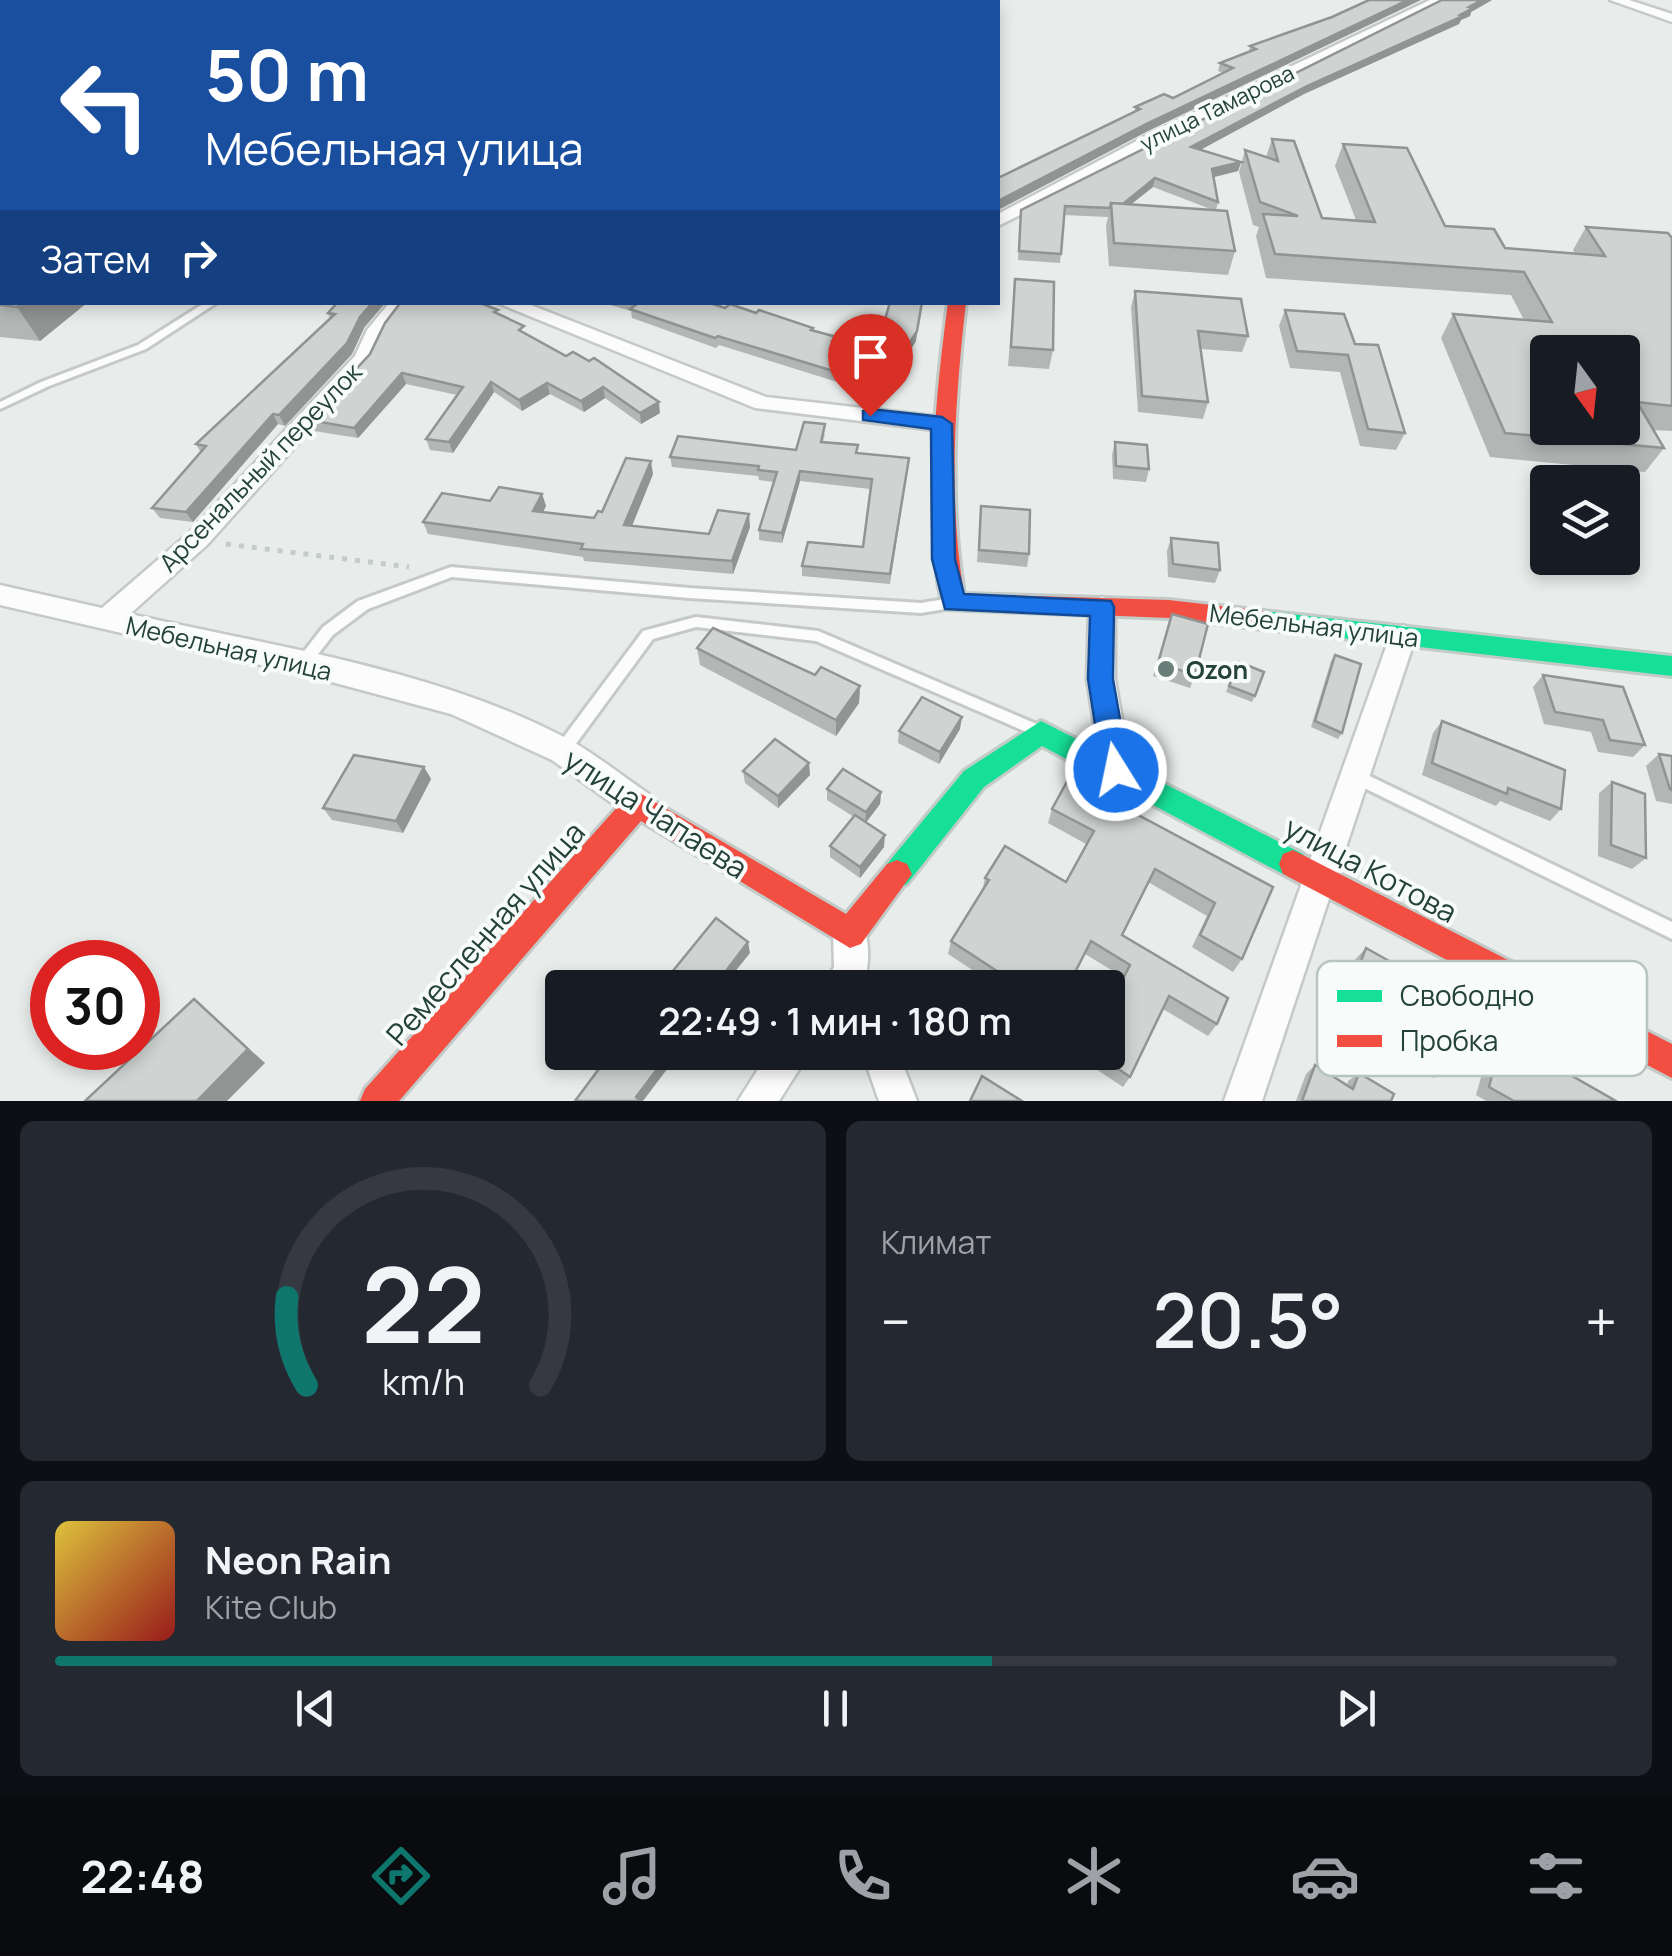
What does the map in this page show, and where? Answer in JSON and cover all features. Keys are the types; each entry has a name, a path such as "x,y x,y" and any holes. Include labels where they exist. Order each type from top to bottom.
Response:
{"street":[{"name":"улица Тамарова","path":"1000,220 1152,139 1440,0"},
{"path":"1616,0 1672,18"},
{"name":"Арсенальный переулок","path":"106,620 198,540 364,358 378,330 399,305"},
{"path":"512,305 763,403 942,424"},
{"path":"954,603 944,559 942,424 957,305"},
{"name":"Мебельная улица","path":"0,595 457,704"},
{"name":"Мебельная улица","path":"954,603 1169,609 1672,666"},
{"path":"1102,607 1100,679 1116,770"},
{"path":"1243,1101 1403,636"},
{"name":"улица Чапаева","path":"457,704 562,752 638,804 850,933"},
{"path":"849,970 850,933 974,780 1041,732"},
{"name":"улица Котова","path":"1041,732 1481,961"},
{"name":"Ремесленная улица","path":"376,1101 638,804"},
{"name":"улица Котова","path":"1647,1049 1672,1062"},
{"path":"757,1101 779,1070"},
{"path":"887,1070 898,1101"}],"lane":[{"path":"0,406 142,347 208,305"},
{"path":"302,664 328,631 363,605 451,572 921,608 954,603"},
{"path":"562,752 648,635 696,622 818,636 1041,732"},
{"path":"1355,776 1672,931"}],"path":[{"path":"198,540 451,572"}],"building":[{"path":"1369,0 1408,0 1146,124 1000,200 1000,177 1140,109 1135,107 1164,94 1173,98 1233,68 1220,63 1256,49 1250,46"},
{"path":"1442,0 1482,0 1460,15 1463,16 1307,86 1191,147 1241,162 1212,169 1218,202 1155,178 1123,204 1111,203 1110,208 1065,206 1061,254 1019,251 1021,210"},
{"path":"1272,139 1294,141 1322,218 1375,222 1343,144 1407,148 1445,226 1494,229 1505,248 1605,256 1586,227 1668,233 1672,238 1672,406 1640,402 1640,335 1530,335 1530,435 1505,433 1453,314 1552,322 1524,272 1275,254 1263,214 1298,216 1260,202 1245,150 1278,161"},
{"path":"1111,203 1227,211 1235,251 1114,243"},
{"path":"1015,279 1054,282 1053,350 1011,347"},
{"path":"1135,291 1241,299 1248,336 1198,331 1208,402 1142,396"},
{"path":"335,305 370,305 347,343 279,415 273,414 186,512 152,508 206,446 196,444 335,314 328,313"},
{"path":"399,305 486,305 524,326 519,330 566,356 573,352 589,361 594,358 659,402 640,413 603,387 581,401 547,383 519,400 491,382 449,442 426,439 463,387 402,373 354,428 309,420 370,354"},
{"path":"636,305 733,305 877,348 889,305 921,305 917,331 883,386 630,309"},
{"path":"1285,310 1344,314 1355,344 1378,345 1405,433 1368,429 1348,355 1297,351"},
{"path":"1640,407 1664,448 1632,445 1640,445"},
{"path":"804,422 825,424 821,442 858,445 856,453 909,458 890,574 802,566 808,542 863,547 872,479 800,471 782,533 759,530 777,472 758,470 759,466 670,457 678,436 796,450"},
{"path":"1115,442 1147,445 1149,469 1116,466"},
{"path":"626,458 651,461 624,525 709,534 718,510 749,514 732,561 581,549 583,544 423,522 442,493 490,501 499,487 542,494 533,511 594,518 598,511 602,512"},
{"path":"981,506 1030,510 1029,554 979,550"},
{"path":"1171,538 1218,543 1220,570 1173,564"},
{"path":"1172,614 1208,624 1195,675 1158,663"},
{"path":"713,628 815,675 821,667 860,686 836,720 697,648"},
{"path":"1335,655 1361,664 1342,733 1315,721"},
{"path":"1239,662 1264,672 1255,696 1229,686"},
{"path":"1543,675 1623,687 1645,745 1610,740 1603,720 1555,712"},
{"path":"922,697 962,717 940,752 899,731"},
{"path":"1442,721 1565,770 1561,809 1508,788 1507,794 1432,763"},
{"path":"775,739 809,763 778,796 743,771"},
{"path":"1659,754 1672,756 1672,790 1670,789"},
{"path":"354,755 424,767 396,821 323,808"},
{"path":"843,769 881,792 866,812 827,789"},
{"path":"1069,778 1273,887 1242,959 1200,935 1215,903 1155,869 1122,935 1228,998 1217,1024 1169,996 1130,1077 1120,1070 1125,1070 1125,975 1130,965 1091,941 1076,970 995,970 951,941 1005,846 1066,882 1094,831 1052,809"},
{"path":"1612,782 1645,794 1646,858 1611,845"},
{"path":"855,815 885,835 860,867 830,846"},
{"path":"716,918 748,942 727,970 674,970"},
{"path":"1366,948 1389,961 1361,961"},
{"path":"194,999 248,1049 197,1101 85,1101 118,1070 160,1070 160,1031"},
{"path":"1315,1065 1317,1076 1332,1076 1353,1089 1358,1076 1364,1076 1394,1094 1391,1101 1302,1101"},
{"path":"598,1070 656,1070 636,1097 641,1101 575,1101"},
{"path":"982,1076 1022,1101 970,1101"},
{"path":"1492,1076 1572,1076 1616,1101 1514,1101 1489,1087"}],"traffic: fast":[{"path":"1263,620 1672,666"},
{"path":"897,874 974,779 1041,732 1293,864"}],"traffic: jam":[{"path":"957,305 948,377 943,490 954,603 1169,609 1263,620"},
{"path":"377,1101 638,804 850,933 897,874"},
{"path":"1293,864 1479,961"},
{"path":"1647,1049 1672,1062"}],"place":[{"name":"Ozon","path":"1166,669"}],"route":[{"path":"870,416 942,424 944,559 954,603 1102,607 1100,679 1116,770"}]}
